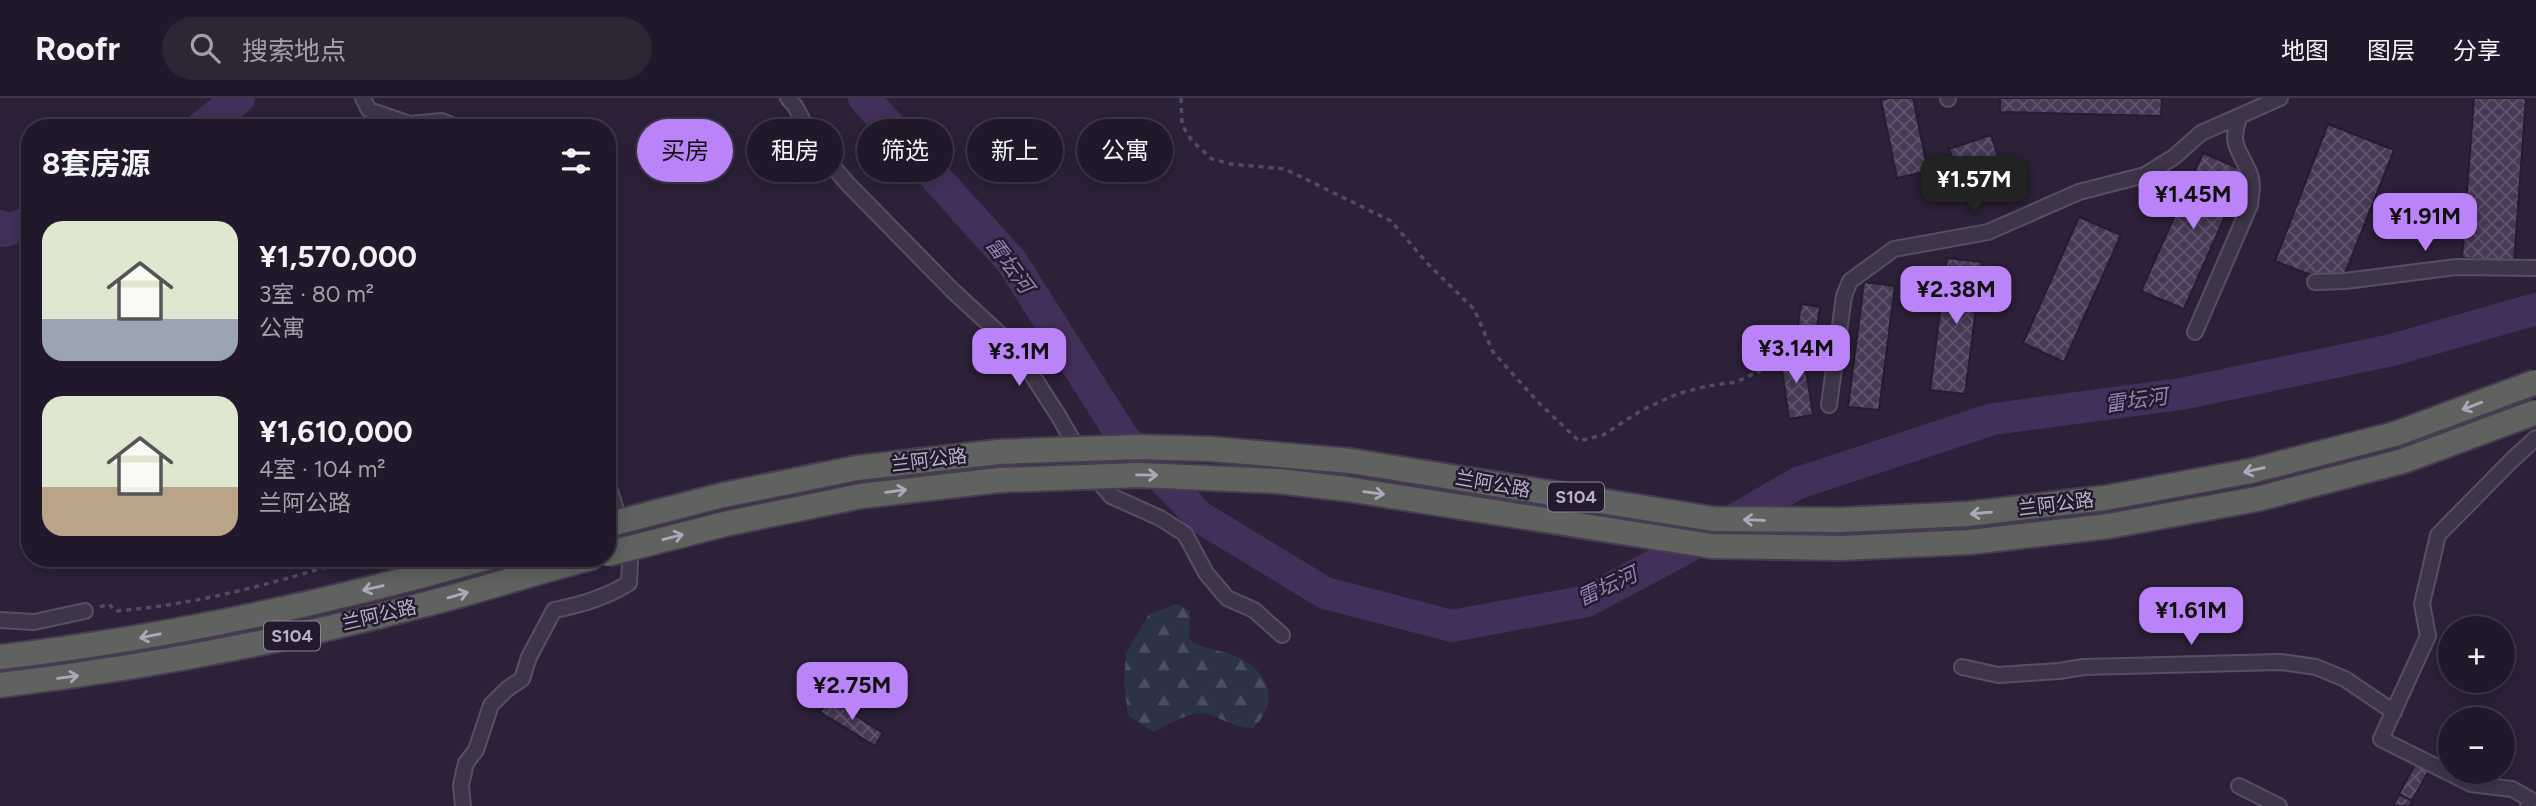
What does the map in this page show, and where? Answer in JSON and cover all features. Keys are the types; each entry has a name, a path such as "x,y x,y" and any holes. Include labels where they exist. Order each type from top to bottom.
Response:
{"highway":[{"name":"兰阿公路","path":"616,523 723,495 857,468 998,452 1139,447 1222,449 1350,461 1713,519 1840,520 1968,514 2105,498 2251,471 2395,434 2536,382"},
{"name":"兰阿公路","path":"616,552 729,523 861,496 1000,480 1139,475 1264,480 1347,489 1711,547 1840,548 1970,542 2109,526 2258,499 2403,461 2536,412"},
{"name":"兰阿公路","path":"0,657 132,639 250,617 455,567"},
{"name":"兰阿公路","path":"0,685 137,667 256,644 425,604 559,567"}],"street":[{"path":"363,98 369,110 396,119"},
{"path":"788,98 818,149 848,184 953,291 1014,346 1090,471 1111,496 1160,518 1185,534 1206,573 1227,598 1254,610 1282,635"},
{"path":"1829,405 1844,296 1850,281 1894,249 1988,232 2079,192 2145,175 2174,157 2201,132 2280,98"},
{"path":"2195,332 2250,205 2250,174 2239,156 2233,133 2240,116"},
{"path":"2315,282 2345,281 2456,267 2536,268"},
{"path":"2528,806 2530,799 2512,789 2471,784 2381,739 2428,636 2422,604 2438,535 2536,438"},
{"path":"463,806 461,785 466,763 476,750 491,705 522,679 529,657 554,610 588,603 629,583 631,541 616,510"},
{"path":"0,620 34,622 85,611"},
{"path":"1962,667 1998,675 2084,667 2281,662 2316,667 2345,679 2394,712"},
{"path":"2239,786 2279,806"}],"path":[{"path":"1181,98 1182,125 1192,141 1212,159 1231,164 1285,169 1391,221 1427,263 1474,309 1493,352 1538,402 1579,441 1604,435 1642,410 1677,394 1735,382 1758,372 1772,361"},
{"path":"85,611 109,604 115,611 151,608 282,581 327,567"}],"green space":[{"path":"1177,604 1190,611 1189,639 1243,660 1261,675 1267,685 1268,706 1253,728 1236,725 1204,713 1181,718 1153,732 1128,715 1124,682 1126,653 1149,614"}],"building":[{"path":"1913,98 1928,171 1897,178 1881,100"},
{"path":"2000,98 2162,98 2161,116 2000,112"},
{"path":"2474,98 2526,98 2514,262 2462,258"},
{"path":"2328,124 2394,150 2340,286 2275,261"},
{"path":"1991,135 2000,162 2012,158 2019,180 1955,201 1948,179 1958,176 1949,149"},
{"path":"2203,153 2245,171 2184,309 2141,291"},
{"path":"2079,217 2121,235 2064,362 2023,343"},
{"path":"1947,258 1982,262 1965,394 1930,390"},
{"path":"1864,282 1895,286 1879,410 1848,407"},
{"path":"1801,304 1820,307 1814,349 1795,346"},
{"path":"1803,351 1813,415 1789,419 1780,355"},
{"path":"829,699 883,733 875,746 820,712"},
{"path":"2416,763 2429,770 2412,801 2399,794"},
{"path":"2399,794 2412,801 2410,806 2393,806"}],"waterway":[{"name":"雷坛河","path":"212,119 239,98"},
{"name":"雷坛河","path":"864,98 1012,262 1122,436 1200,517 1325,593 1452,626 1587,601 1798,483 1993,419 2181,394 2392,350 2536,309"},
{"name":"雷坛河","path":"0,226 5,231 21,225"}]}
